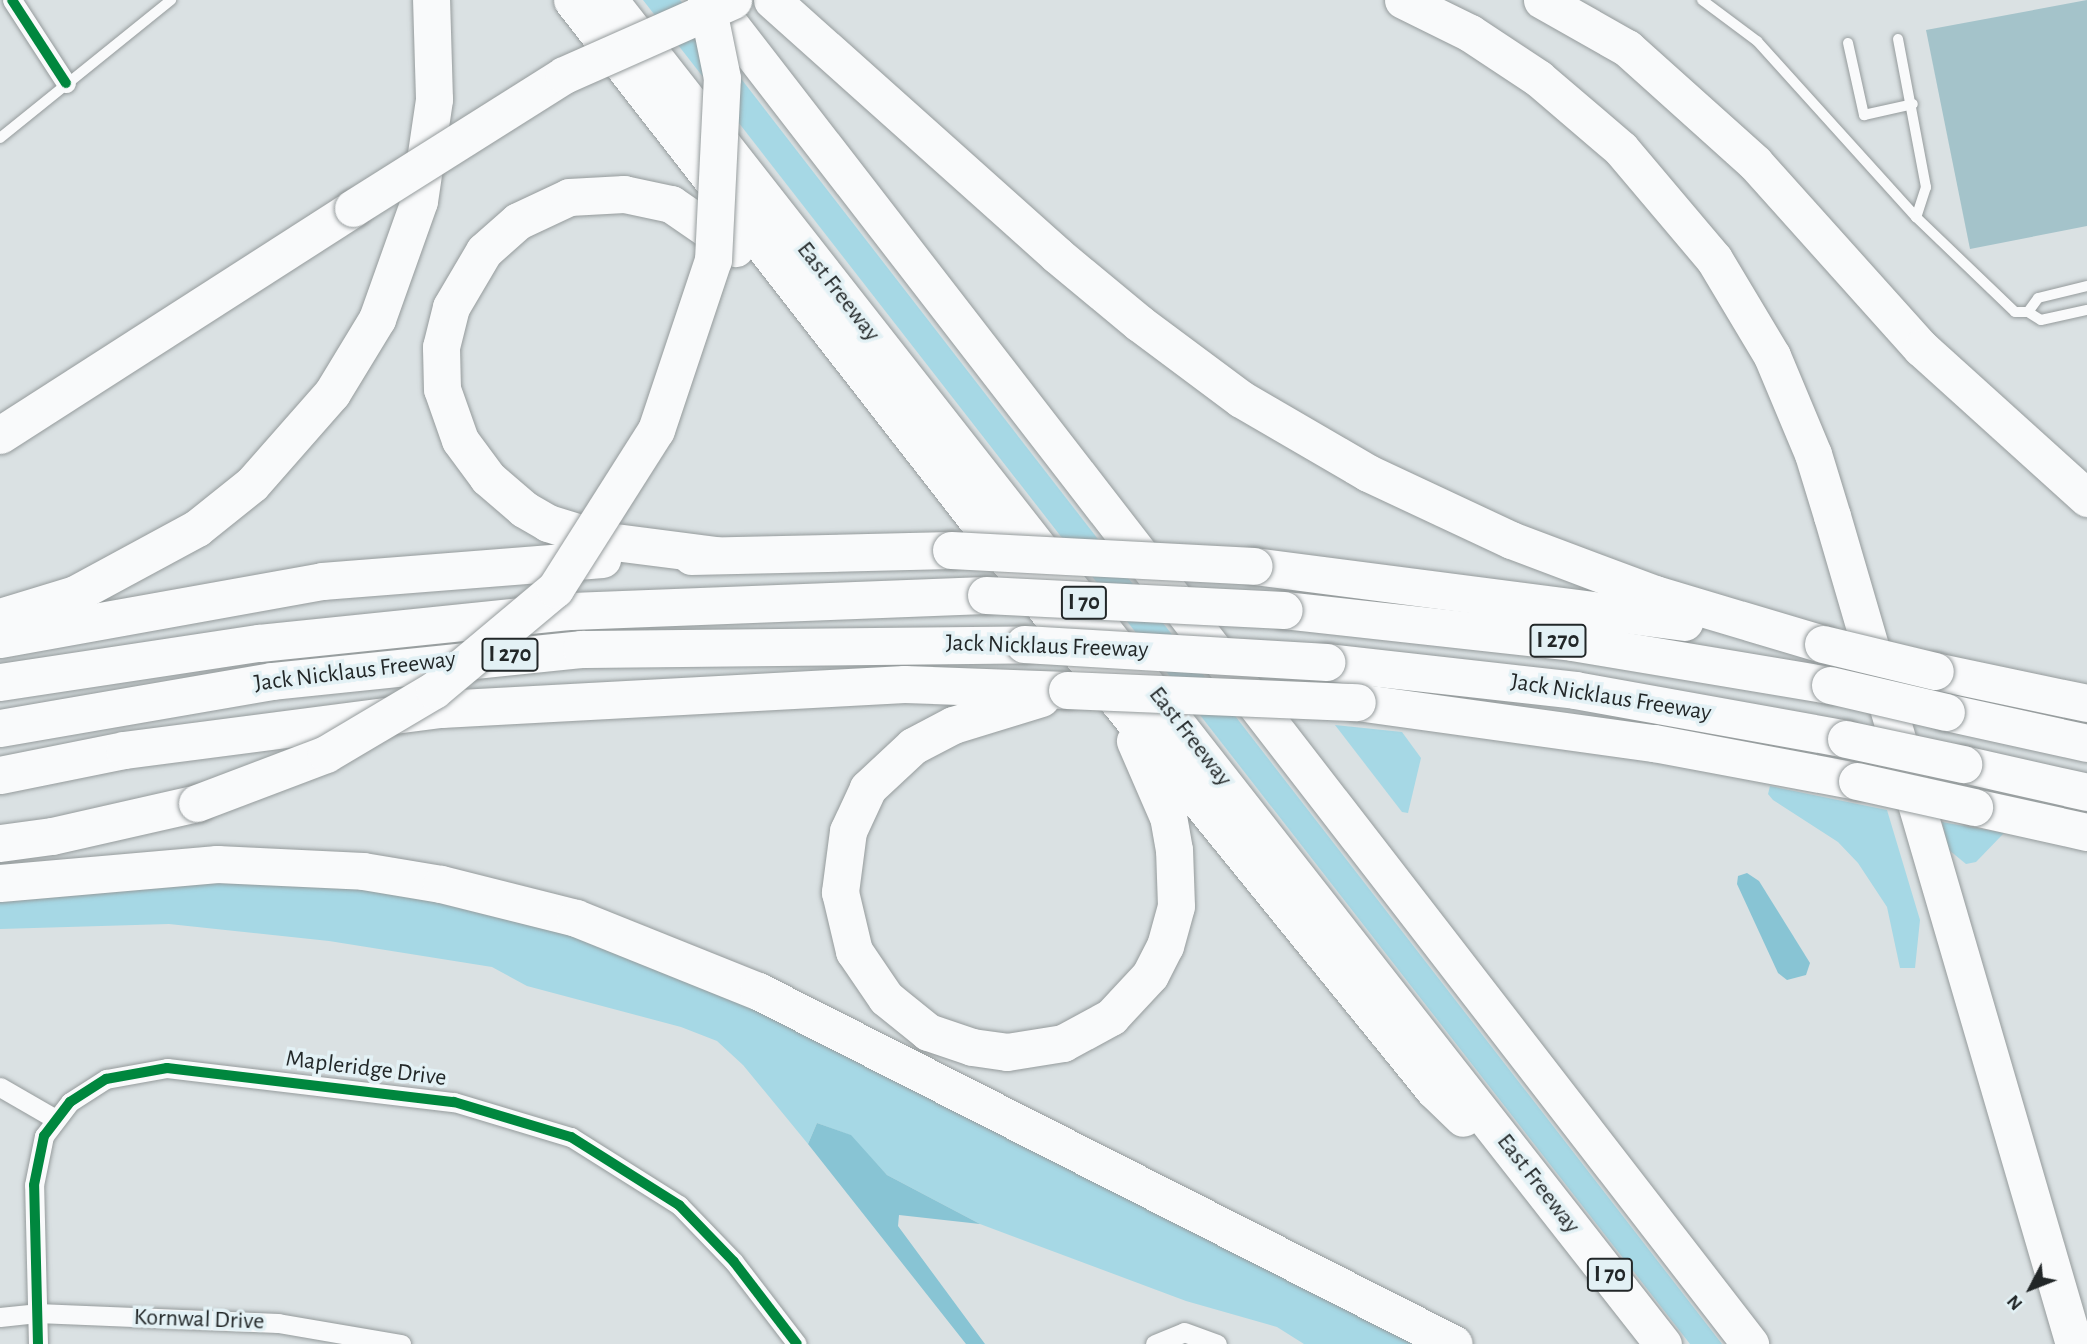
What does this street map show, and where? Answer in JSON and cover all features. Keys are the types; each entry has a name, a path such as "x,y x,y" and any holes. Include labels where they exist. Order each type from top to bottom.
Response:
{"highway":[{"path":"0,617 75,594 197,528 251,484 332,393 377,318 419,201 434,99 431,0"},
{"path":"572,0 1114,696 1434,1090 1556,1207"},
{"name":"East Freeway","path":"609,0 1663,1344"},
{"path":"0,843 52,836 197,803 326,754 435,690 555,589 656,430 713,260 722,78 708,0"},
{"name":"I 70","path":"708,0 1750,1344"},
{"path":"0,435 564,75 733,0"},
{"path":"772,0 1057,255 1139,323 1241,398 1368,472 1511,540 1655,594 1824,645 2087,703"},
{"path":"1403,0 1505,55 1605,134 1684,218 1714,259 1772,356 1813,454 1832,516 2074,1344"},
{"path":"1542,0 1627,48 1755,163 1922,348 2087,498"},
{"path":"716,555 632,547 548,523 506,494 473,460 450,418 442,389 441,347 451,307 484,251 519,221 569,197 624,194 671,204 734,247 867,380"},
{"path":"0,639 335,580 556,561 951,550 1254,566 1573,604 1824,645"},
{"name":"Jack Nicklaus Freeway","path":"0,682 259,643 570,611 986,595 1284,610 1572,642 1830,685 2087,743"},
{"name":"Jack Nicklaus Freeway","path":"0,728 272,681 582,649 1024,644 1326,662 1575,690 1846,739 2087,792"},
{"path":"0,775 124,750 441,709 904,684 1357,702 1617,737 1857,781 2087,832"},
{"path":"1068,690 953,725 913,746 868,788 848,831 840,892 845,925 862,967 906,1017 951,1041 1007,1052 1077,1038 1135,996 1165,946 1176,906 1168,817 1114,696"},
{"path":"0,883 217,864 363,871 441,884 576,918 758,991 1454,1344"}],"street":[{"path":"12,0 66,83"},
{"name":"Mapleridge Drive","path":"38,1344 34,1185 40,1149 54,1118 106,1079 167,1068 454,1102 571,1137 679,1205 734,1262 797,1344"},
{"path":"0,1087 54,1118"},
{"name":"Kornwal Drive","path":"0,1317 37,1313 401,1344"},
{"path":"1155,1344 1184,1332 1217,1344"}],"lane":[{"path":"0,138 171,0"},
{"path":"1702,0 1757,41 1916,217 2015,312 2028,312 2041,320 2087,310"},
{"path":"1898,39 1913,104 1926,187 1916,217"},
{"path":"1848,43 1864,115 1913,104"},
{"path":"2028,312 2038,298 2087,286"}],"shaded area":[{"path":"643,0 680,0 1722,1344 1690,1344"},
{"path":"1335,725 1402,732 1421,758 1408,813 1402,812"},
{"path":"1770,786 1887,810 1920,920 1915,968 1900,968 1887,907 1858,863 1838,842 1773,800 1768,794"},
{"path":"1942,822 2004,833 1976,862 1966,864 1949,850"},
{"path":"1747,873 1759,881 1810,963 1806,975 1787,980 1778,973 1737,884 1738,876"},
{"path":"112,878 403,884 675,967 1417,1344 1304,1344 1277,1327 1186,1301 980,1224 887,1175 850,1135 817,1123 808,1144 743,1065 717,1041 681,1027 527,986 492,967 329,941 169,924 0,929 0,890"},
{"path":"817,1123 851,1135 887,1175 980,1224 899,1215 898,1226 985,1344 966,1344 808,1144"}],"building":[{"path":"2087,0 2087,226 1970,249 1926,30"}],"cycle path":[{"path":"12,0 66,83"},
{"path":"38,1344 34,1185 44,1136 70,1102 106,1079 167,1068 454,1102 571,1137 679,1205 734,1262 797,1344"}]}
